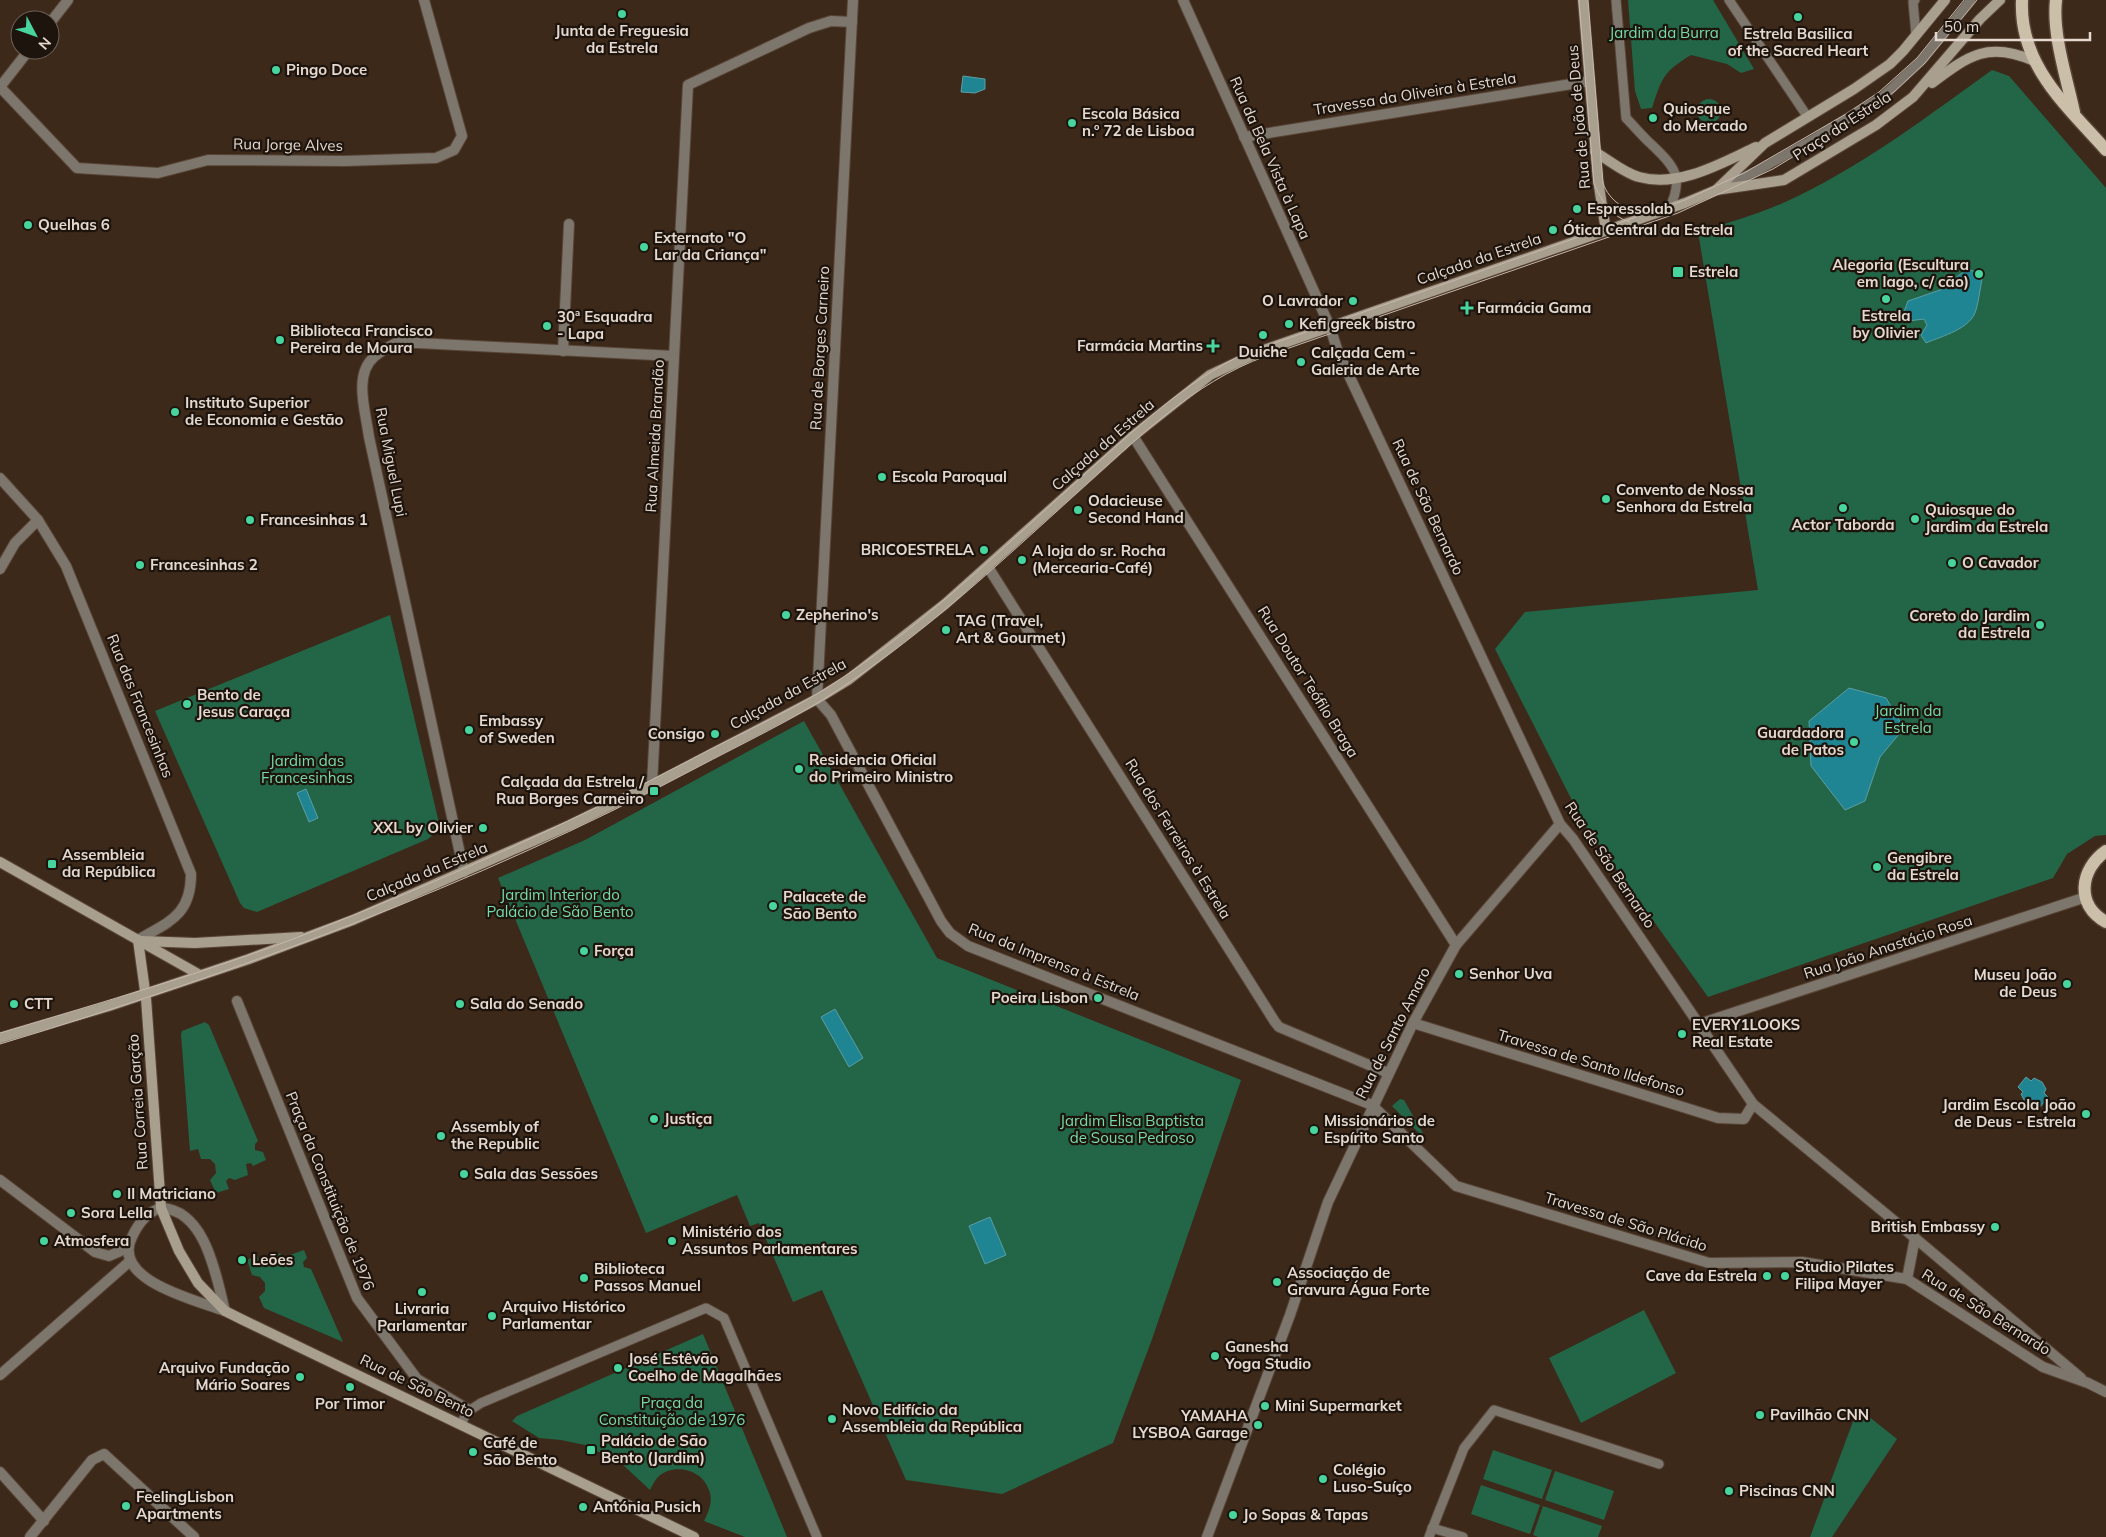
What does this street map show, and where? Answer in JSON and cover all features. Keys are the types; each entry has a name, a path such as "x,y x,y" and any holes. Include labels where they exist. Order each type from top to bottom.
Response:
{"main road":[{"name":"Rua de João de Deus","path":"1584,0 1595,152 1606,231"},
{"name":"Praça da Estrela","path":"1716,190 1765,143 1878,73 1903,51 1945,0"},
{"name":"Praça da Estrela","path":"1606,231 1670,209 1716,190 1784,180 1876,125 1913,96 1980,19 2000,0"},
{"path":"2022,0 2022,20 2027,43 2034,61 2047,82 2106,150"},
{"path":"2056,0 2055,10 2061,52 2074,115"},
{"path":"1913,96 1949,70 1982,52 1999,50 2015,52 2034,61"},
{"path":"1595,152 1638,177 1664,180 1699,172 1765,143"},
{"name":"Calçada da Estrela","path":"0,1038 145,993 312,936 570,825 652,785 817,698 870,663 988,567 1134,436 1210,375 1261,351 1606,231"},
{"path":"2106,851 2087,870 2084,884 2086,897 2092,909 2106,922"},
{"path":"0,862 200,975"},
{"path":"138,940 195,943 312,936"},
{"name":"Rua Correia Garção","path":"138,940 145,993 161,1208 192,1273 208,1295 224,1311"},
{"name":"Rua de São Bento","path":"224,1311 694,1537"}],"street":[{"path":"60,10 68,0"},
{"name":"Rua Jorge Alves","path":"0,87 77,168 158,173 208,160 345,161 436,158 454,150 462,136 424,0"},
{"name":"Rua de Borges Carneiro","path":"817,698 853,0"},
{"name":"Rua da Bela Vista à Lapa","path":"1183,0 1330,328"},
{"name":"Rua Almeida Brandão","path":"652,785 688,85 809,28 831,21 852,22"},
{"path":"0,87 21,60"},
{"name":"Travessa da Oliveira à Estrela","path":"1244,136 1590,81"},
{"path":"563,351 568,224"},
{"name":"Rua de São Bernardo","path":"1330,328 1338,352 1560,824 1573,839 1753,1104 2088,1383"},
{"name":"Rua Miguel Lupi","path":"464,872 370,437 363,393 363,373 372,358 398,342 674,356"},
{"name":"Rua Doutor Teófilo Braga","path":"1134,436 1456,945"},
{"name":"Rua das Francesinhas","path":"0,478 38,520 66,566 192,874 191,888 180,912 169,923 138,940"},
{"path":"0,570 15,543 38,520"},
{"name":"Rua dos Ferreiros à Estrela","path":"988,567 1275,1022 1279,1027 1388,1073"},
{"name":"Rua da Imprensa à Estrela","path":"817,698 831,715 941,921 960,941 968,946 1372,1105"},
{"name":"Rua de Santo Amaro","path":"1208,1537 1290,1314 1328,1202 1372,1105 1413,1023 1456,945 1560,824"},
{"name":"Rua João Anastácio Rosa","path":"1699,1024 2086,897"},
{"name":"Praça da Constituição de 1976","path":"237,1001 357,1298 417,1379 469,1410"},
{"name":"Travessa de Santo Ildefonso","path":"1413,1023 1718,1118 1744,1119 1753,1104"},
{"name":"Travessa de São Plácido","path":"1372,1105 1456,1186 1708,1263 1802,1262 1907,1279"},
{"path":"0,1180 95,1252 109,1256 123,1250 148,1214 161,1208 176,1211 192,1220 214,1267 224,1311"},
{"name":"Rua de São Bernardo","path":"1916,1238 1907,1279 2043,1367 2088,1383 2106,1392"},
{"path":"0,1375 129,1262 130,1240"},
{"name":"Rua de São Bento","path":"129,1262 134,1269 150,1281 224,1311"},
{"path":"30,1537 92,1460 104,1454 194,1537"},
{"path":"0,1472 44,1521"}],"lane":[{"path":"1616,0 1626,118 1666,156 1677,177 1675,196 1670,209"},
{"name":"Praça da Estrela","path":"1729,0 1807,116"},
{"path":"1915,0 1913,2 1916,35"},
{"path":"1716,190 1757,171 1807,143 1882,97 1921,61 1969,1"},
{"path":"461,1424 469,1410 484,1401 706,1308 724,1318 818,1537"},
{"path":"1463,1537 1431,1532 1464,1448 1494,1410 1659,1464"}],"green space":[{"name":"Jardim da Burra","path":"1628,0 1713,0 1754,69 1741,73 1727,64 1691,55 1669,71 1658,89 1652,108 1641,109 1635,91"},
{"name":"Jardim da Estrela","path":"1992,70 2009,76 2106,188 2106,835 2095,836 2067,854 2053,878 1708,997 1584,824 1495,649 1525,612 1758,590 1698,232 1774,207 1824,183 1898,137"},
{"path":"1709,99 1714,100 1720,106 1720,116 1714,122 1709,123 1704,122 1698,116 1697,111 1698,106 1704,100"},
{"name":"Jardim das Francesinhas","path":"390,615 439,823 438,830 428,839 257,912 244,908 240,903 155,711"},
{"path":"804,721 937,958 1241,1080 1151,1342 1113,1443 1002,1494 906,1480 822,1290 793,1302 759,1223 750,1226 737,1195 646,1233 498,878 585,840"},
{"path":"205,1022 209,1025 258,1141 255,1144 255,1150 263,1152 266,1160 253,1166 251,1163 246,1164 248,1175 235,1180 229,1178 226,1181 229,1189 216,1193 210,1180 216,1173 215,1164 210,1159 201,1159 198,1149 190,1151 181,1034 182,1031"},
{"path":"1400,1099 1404,1100 1424,1135 1423,1137 1392,1106"},
{"path":"304,1250 307,1258 303,1262 304,1267 311,1269 343,1342 264,1308 259,1297 265,1291 265,1283 260,1277 252,1275 247,1260 257,1255 260,1263 264,1265 267,1263 267,1258 280,1253 284,1260 287,1261 291,1259 290,1255"},
{"path":"1644,1310 1676,1373 1581,1423 1549,1358"},
{"name":"Praça da Constituição de 1976","path":"703,1334 787,1537 745,1537 704,1521 708,1513 711,1496 704,1481 693,1472 679,1469 671,1470 657,1478 650,1490 621,1463 585,1445 539,1438 512,1421 517,1416"},
{"path":"1858,1408 1897,1439 1832,1537 1810,1537"},
{"path":"1493,1450 1552,1470 1542,1499 1483,1479"},
{"path":"1555,1471 1614,1491 1604,1520 1545,1500"},
{"path":"1481,1485 1540,1505 1530,1534 1471,1514"},
{"path":"1543,1506 1602,1526 1598,1537 1538,1537 1533,1535"}],"water":[{"path":"963,76 985,79 985,89 975,93 961,92"},
{"path":"1967,269 1976,272 1982,279 1976,310 1973,317 1962,327 1926,343 1921,335 1927,325 1924,319 1900,322 1908,301 1940,290"},
{"path":"1849,688 1886,698 1904,728 1880,757 1865,801 1845,810 1811,766 1809,721"},
{"path":"306,789 318,818 309,822 297,793"},
{"path":"835,1009 863,1058 849,1067 821,1017"},
{"path":"2026,1077 2031,1081 2034,1078 2042,1082 2046,1089 2044,1093 2048,1097 2040,1107 2035,1103 2033,1105 2025,1102 2021,1094 2023,1092 2018,1087"},
{"path":"990,1217 1006,1255 985,1264 969,1226"}],"tram line":[{"path":"1579,0 1594,184 1608,208 1623,220 1630,222"},
{"path":"1588,0 1603,183 1610,195 1620,205 1639,212 1646,212"},
{"path":"0,1033 233,961 357,914 549,830 644,784 786,711 824,690 906,631 967,580 1161,408 1181,392 1223,365 1246,353 1685,200 1744,173 1846,114 1879,92 1917,58 1964,0"},
{"path":"0,1044 178,987 266,956 440,888 526,851 611,811 769,730 841,688 904,643 992,569 1143,433 1189,397 1214,381 1239,367 1266,356 1678,213 1773,169 1868,111 1894,92 1925,63 1977,0"}],"place":[{"name":"Junta de Freguesia da Estrela","path":"622,14"},
{"name":"Estrela Basilica of the Sacred Heart","path":"1798,17"},
{"name":"Pingo Doce","path":"276,70"},
{"name":"Quiosque do Mercado","path":"1653,118"},
{"name":"Escola Básica n.º 72 de Lisboa","path":"1072,123"},
{"name":"Espressolab","path":"1577,209"},
{"name":"Quelhas 6","path":"28,225"},
{"name":"Ótica Central da Estrela","path":"1553,230"},
{"name":"Externato \"O Lar da Criança\"","path":"644,247"},
{"name":"Estrela","path":"1678,272"},
{"name":"Alegoria (Escultura em lago, c/ cão)","path":"1979,274"},
{"name":"Estrela by Olivier","path":"1886,299"},
{"name":"O Lavrador","path":"1353,301"},
{"name":"Farmácia Gama","path":"1467,308"},
{"name":"Kefi greek bistro","path":"1289,324"},
{"name":"30ª Esquadra - Lapa","path":"547,326"},
{"name":"Duiche","path":"1263,335"},
{"name":"Biblioteca Francisco Pereira de Moura","path":"280,340"},
{"name":"Farmácia Martins","path":"1213,346"},
{"name":"Calçada Cem - Galeria de Arte","path":"1301,362"},
{"name":"Instituto Superior de Economia e Gestão","path":"175,412"},
{"name":"Escola Paroqual","path":"882,477"},
{"name":"Convento de Nossa Senhora da Estrela","path":"1606,499"},
{"name":"Actor Taborda","path":"1843,508"},
{"name":"Odacieuse Second Hand","path":"1078,510"},
{"name":"Quiosque do Jardim da Estrela","path":"1915,519"},
{"name":"Francesinhas 1","path":"250,520"},
{"name":"BRICOESTRELA","path":"984,550"},
{"name":"A loja do sr. Rocha (Mercearia-Café)","path":"1022,560"},
{"name":"O Cavador","path":"1952,563"},
{"name":"Francesinhas 2","path":"140,565"},
{"name":"Zepherino's","path":"786,615"},
{"name":"Coreto do Jardim da Estrela","path":"2040,625"},
{"name":"TAG (Travel, Art & Gourmet)","path":"946,630"},
{"name":"Bento de Jesus Caraça","path":"187,704"},
{"name":"Embassy of Sweden","path":"469,730"},
{"name":"Consigo","path":"715,734"},
{"name":"Guardadora de Patos","path":"1854,742"},
{"name":"Residencia Oficial do Primeiro Ministro","path":"799,769"},
{"name":"Calçada da Estrela / Rua Borges Carneiro","path":"654,791"},
{"name":"XXL by Olivier","path":"483,828"},
{"name":"Assembleia da República","path":"52,864"},
{"name":"Gengibre da Estrela","path":"1877,867"},
{"name":"Palacete de São Bento","path":"773,906"},
{"name":"Força","path":"584,951"},
{"name":"Senhor Uva","path":"1459,974"},
{"name":"Museu João de Deus","path":"2067,984"},
{"name":"Poeira Lisbon","path":"1098,998"},
{"name":"CTT","path":"14,1004"},
{"name":"Sala do Senado","path":"460,1004"},
{"name":"EVERY1LOOKS Real Estate","path":"1682,1034"},
{"name":"Jardim Escola João de Deus - Estrela","path":"2086,1114"},
{"name":"Justiça","path":"654,1119"},
{"name":"Missionários de Espírito Santo","path":"1314,1130"},
{"name":"Assembly of the Republic","path":"441,1136"},
{"name":"Sala das Sessões","path":"464,1174"},
{"name":"Il Matriciano","path":"117,1194"},
{"name":"Sora Lella","path":"71,1213"},
{"name":"British Embassy","path":"1995,1227"},
{"name":"Atmosfera","path":"44,1241"},
{"name":"Ministério dos Assuntos Parlamentares","path":"672,1241"},
{"name":"Leões","path":"242,1260"},
{"name":"Cave da Estrela","path":"1767,1276"},
{"name":"Studio Pilates Filipa Mayer","path":"1785,1276"},
{"name":"Biblioteca Passos Manuel","path":"584,1278"},
{"name":"Associação de Gravura Água Forte","path":"1277,1282"},
{"name":"Livraria Parlamentar","path":"422,1292"},
{"name":"Arquivo Histórico Parlamentar","path":"492,1316"},
{"name":"Ganesha Yoga Studio","path":"1215,1356"},
{"name":"José Estêvão Coelho de Magalhães","path":"618,1368"},
{"name":"Arquivo Fundação Mário Soares","path":"300,1377"},
{"name":"Por Timor","path":"350,1387"},
{"name":"Mini Supermarket","path":"1265,1406"},
{"name":"Pavilhão CNN","path":"1760,1415"},
{"name":"Novo Edifício da Assembleia da República","path":"832,1419"},
{"name":"YAMAHA LYSBOA Garage","path":"1258,1425"},
{"name":"Palácio de São Bento (Jardim)","path":"591,1450"},
{"name":"Café de São Bento","path":"473,1452"},
{"name":"Colégio Luso-Suíço","path":"1323,1479"},
{"name":"Piscinas CNN","path":"1729,1491"},
{"name":"FeelingLisbon Apartments","path":"126,1506"},
{"name":"Antónia Pusich","path":"583,1507"},
{"name":"Jo Sopas & Tapas","path":"1233,1515"}],"park label":[{"name":"Jardim Interior do Palácio de São Bento","path":"560,904"},
{"name":"Jardim Elisa Baptista de Sousa Pedroso","path":"1132,1130"}]}
